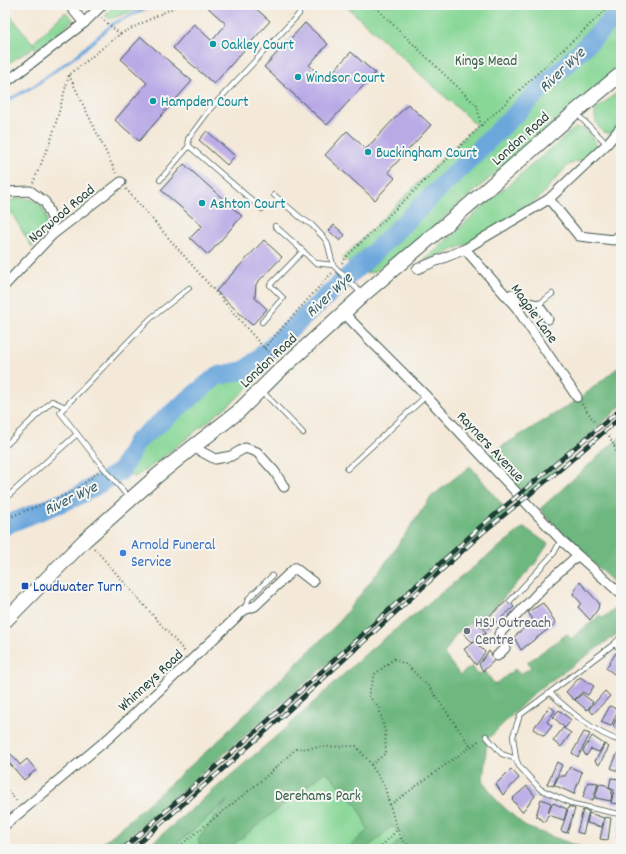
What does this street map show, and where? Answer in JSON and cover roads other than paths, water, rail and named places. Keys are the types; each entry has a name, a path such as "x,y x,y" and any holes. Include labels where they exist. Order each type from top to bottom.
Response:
{"main road":[{"name":"London Road","path":"5,621 85,540 158,475 238,412 363,295 621,74"}],"street":[{"path":"69,5 84,23"},
{"path":"5,83 84,23 102,5"},
{"path":"417,270 468,248 549,199 607,144 621,127"},
{"name":"Norwood Road","path":"5,285 52,235 121,182"},
{"path":"5,193 30,191 45,202 52,218 52,235"},
{"path":"549,199 579,236 614,240 621,234"},
{"path":"468,248 518,301 538,305 548,319"},
{"name":"Magpie Lane","path":"468,248 516,306 577,397"},
{"name":"Rayners Avenue","path":"344,313 364,335 426,396 561,540 621,594"},
{"path":"193,447 215,459 231,456 246,448 257,452 275,472 284,487"},
{"path":"497,656 505,648 499,634 550,580 577,556"},
{"name":"Whinneys Road","path":"5,825 110,737 244,610 255,606 295,568 314,582"}],"lane":[{"path":"262,209 189,146 188,139 211,108 299,14"},
{"path":"575,112 607,144"},
{"path":"160,180 189,146"},
{"path":"274,195 301,218 312,225 325,239 333,265 363,295"},
{"path":"275,226 315,263 333,265"},
{"path":"262,322 283,298 270,285 303,251"},
{"path":"131,499 103,467 60,412 151,318 189,288"},
{"path":"538,305 552,294"},
{"path":"261,390 303,433"},
{"path":"347,469 426,396"},
{"path":"5,442 7,444 52,401 65,407"},
{"path":"5,499 77,434"},
{"path":"510,601 554,553 561,540"},
{"path":"244,610 249,598 272,576"},
{"path":"621,637 614,644 520,715 513,736 516,758 519,766 540,789 573,804 621,814"},
{"path":"614,644 621,649"},
{"path":"550,693 580,719 610,738 621,741"},
{"path":"486,736 502,754 516,758"}],"waterway":[{"path":"5,102 34,86 77,55 114,23 154,5"},
{"name":"River Wye","path":"5,526 76,497 121,471 136,442 217,376 246,370 367,259 621,11"}],"railway":[{"path":"123,849 263,725 479,528 621,409"},
{"path":"132,849 267,730 482,533 562,468 621,417"}],"place":[{"name":"Oakley Court","path":"213,44"},
{"name":"Windsor Court","path":"298,77"},
{"name":"Hampden Court","path":"153,101"},
{"name":"Buckingham Court","path":"368,152"},
{"name":"Ashton Court","path":"202,203"},
{"name":"Arnold Funeral Service","path":"123,553"},
{"name":"Loudwater Turn","path":"25,586"},
{"name":"HSJ Outreach Centre","path":"467,631"}],"park label":[{"name":"Kings Mead","path":"486,60"},
{"name":"Derehams Park","path":"318,795"}]}
